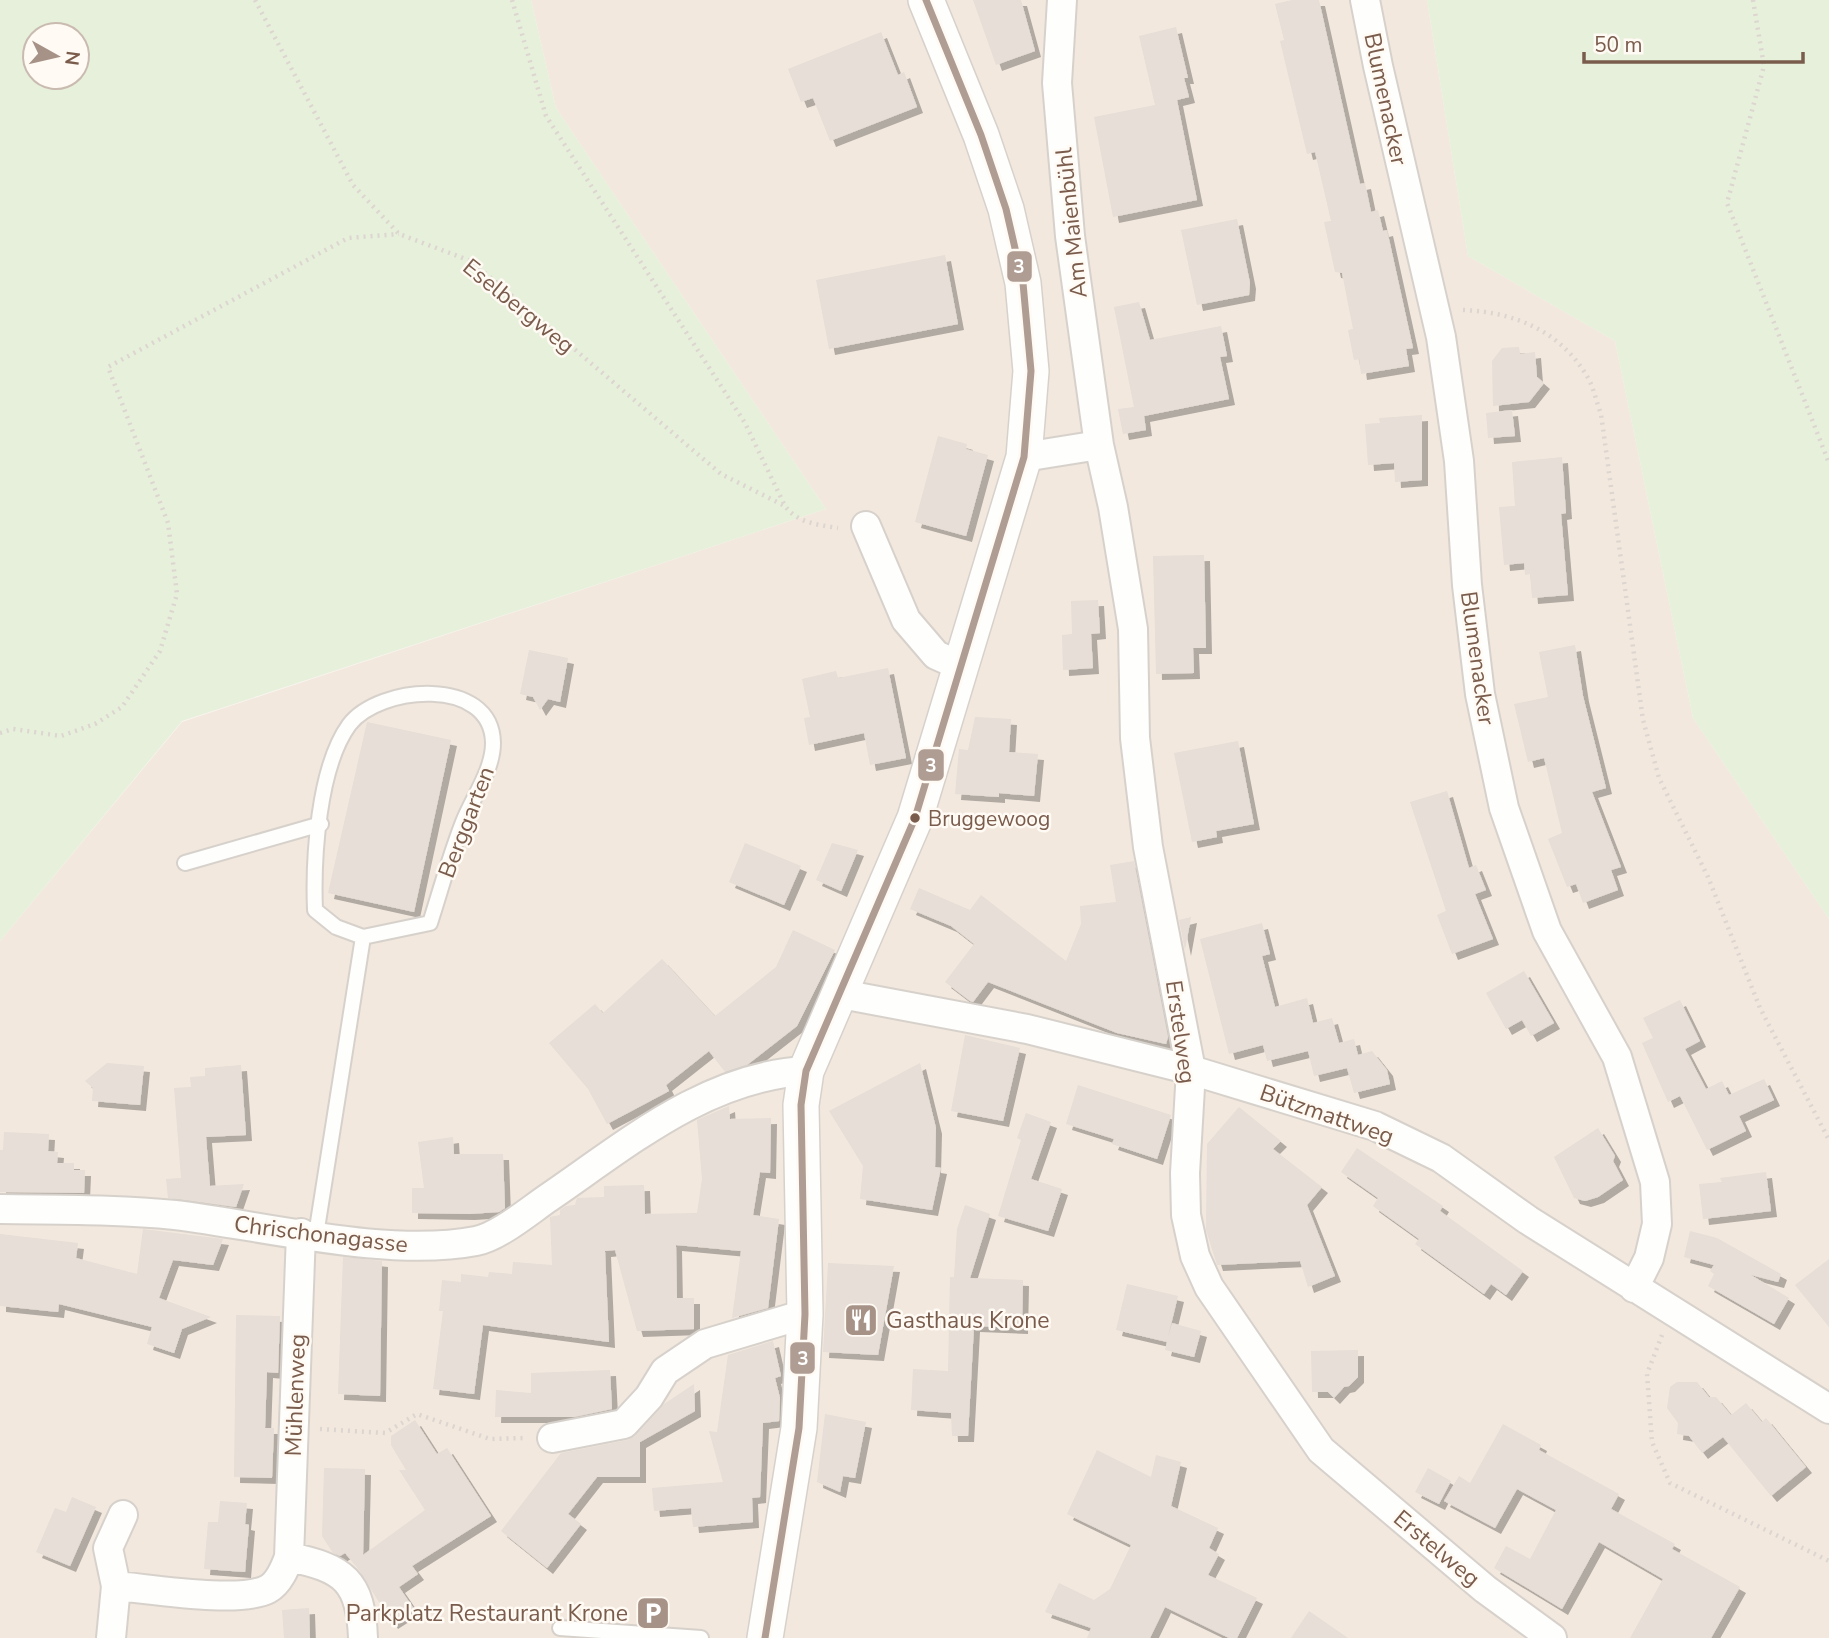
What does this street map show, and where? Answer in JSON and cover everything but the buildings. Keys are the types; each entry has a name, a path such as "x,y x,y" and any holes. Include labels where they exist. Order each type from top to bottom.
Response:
{"street":[{"path":"765,1638 799,1427 805,1314 801,1105 806,1071 915,818 1024,457 1031,371 1023,283 1006,209 981,135 926,0"},
{"name":"Am Maienbühl","path":"1062,0 1057,83 1069,222 1100,445"},
{"name":"Blumenacker","path":"1365,0 1441,337 1459,461 1468,585 1480,694 1504,808 1547,931 1617,1057 1655,1182 1657,1224 1649,1258 1634,1288"},
{"path":"1024,457 1100,445"},
{"name":"Erstelweg","path":"1100,445 1133,629 1135,738 1148,847 1191,1070 1186,1215 1195,1256 1209,1287 1321,1450 1485,1588 1552,1638"},
{"path":"866,526 906,620 936,655 962,667"},
{"name":"Bützmattweg","path":"841,994 1027,1029 1191,1070 1375,1126 1430,1153 1634,1288 1829,1409"},
{"name":"Chrischonagasse","path":"0,1209 172,1215 407,1246 478,1241 516,1220 621,1144 677,1110 755,1079 781,1072 806,1071"},
{"name":"Mühlenweg","path":"116,1586 240,1596 269,1588 283,1573 289,1557 294,1427 308,1234"},
{"path":"552,1438 624,1424 649,1397 665,1371 705,1343 805,1314"},
{"path":"111,1638 116,1586 108,1548 123,1515"},
{"path":"289,1557 321,1564 350,1581 362,1606 363,1638"}],"lane":[{"name":"Berggarten","path":"436,694 465,699 487,719 493,741 491,761 463,823 430,923 363,937 336,927 315,910 314,864 328,766 349,725 371,704 409,695 436,694"},
{"path":"185,863 321,824"},
{"path":"308,1234 363,937"},
{"path":"560,1628 701,1638"}],"path":[{"name":"Eselbergweg","path":"255,0 354,185 399,233 471,261 721,474 785,506 789,512 811,524 851,529 866,526"},
{"path":"512,0 546,117 744,423 785,506"},
{"path":"1753,0 1764,66 1727,203 1829,463"},
{"path":"0,733 13,729 61,736 95,724 122,708 160,650 177,594 168,523 108,367 348,238 399,233"},
{"path":"1434,310 1475,311 1518,318 1560,340 1587,374 1601,414 1643,720 1659,778 1708,877 1760,1008 1829,1140"},
{"path":"1671,1311 1647,1374 1652,1442 1670,1483 1829,1561"},
{"path":"294,1427 385,1433 417,1415 490,1439 552,1438"}],"shaded area":[{"path":"531,0 1427,0 1468,256 1615,341 1693,718 1829,919 1829,1638 0,1638 0,941 182,722 826,509 556,108"}],"green space":[{"path":"0,0 531,0 556,108 826,509 182,721 0,941"},
{"path":"1427,0 1829,0 1829,919 1693,718 1615,341 1468,256"}],"transit line":[{"name":"3","path":"765,1638 799,1428 805,1314 801,1105 806,1071 915,818 1024,457 1031,371 1023,283 1006,209 981,135 926,0"}],"place":[{"name":"Bruggewoog","path":"915,818"},
{"name":"Gasthaus Krone","path":"861,1320"},
{"name":"Parkplatz Restaurant Krone","path":"653,1613"}]}
